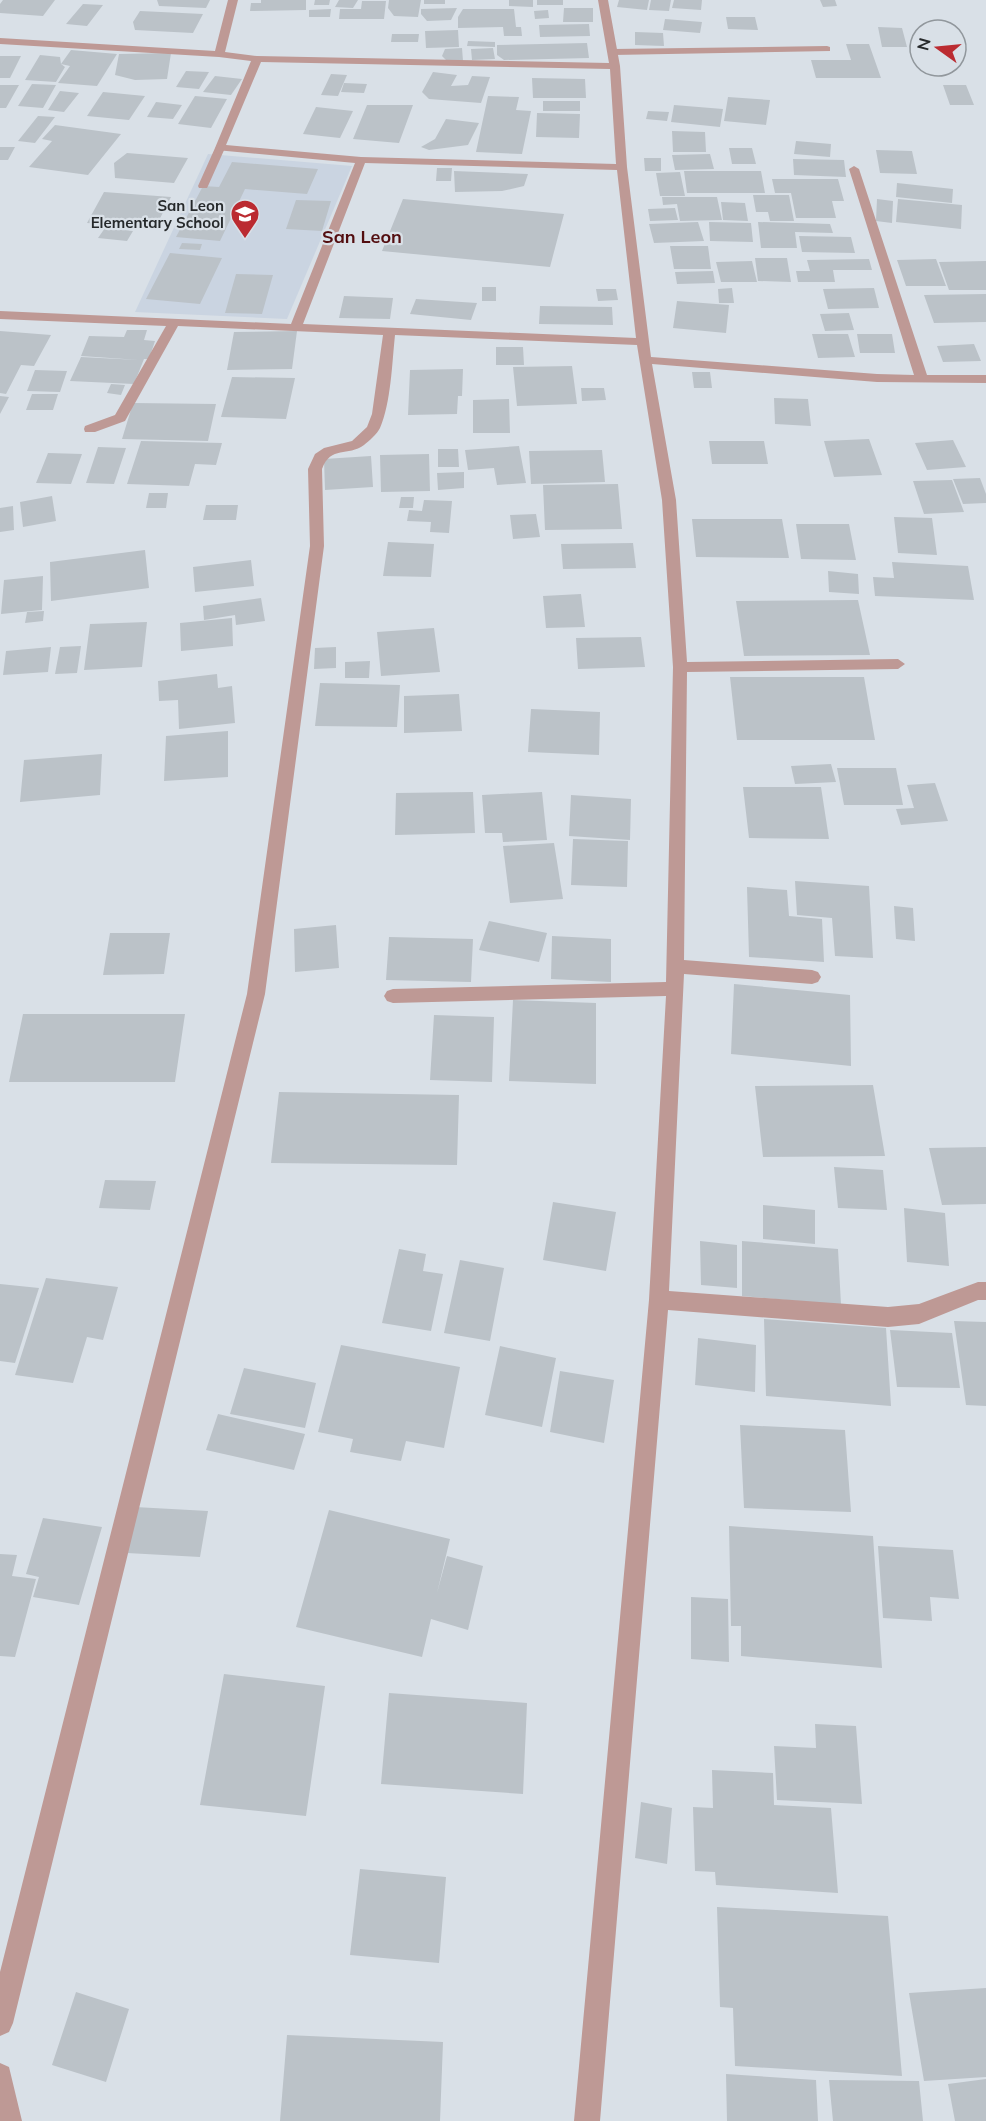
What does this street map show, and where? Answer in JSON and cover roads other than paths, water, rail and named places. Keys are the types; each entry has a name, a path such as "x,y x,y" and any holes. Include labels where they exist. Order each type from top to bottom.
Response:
{"street":[{"path":"219,54 233,0"},
{"path":"586,2121 659,1300 675,989 680,667 669,500 644,351 622,167 614,59 603,0"},
{"path":"0,41 219,54 256,59 614,59 827,49"},
{"path":"203,186 256,59"},
{"path":"220,148 361,160 622,167"},
{"path":"296,327 361,160"},
{"path":"854,169 922,380"},
{"path":"0,315 390,331 644,351 922,380 986,379"},
{"path":"90,429 120,418 174,322"},
{"path":"0,2023 255,994 316,546 315,469 320,457 329,451 357,444 373,429 378,414 390,331"},
{"path":"680,667 898,664"},
{"path":"675,966 812,977"},
{"path":"393,996 675,989"},
{"path":"659,1300 888,1317 919,1314 978,1291 986,1291"},
{"path":"0,2076 9,2121"}],"place":[{"name":"San Leon Elementary School","path":"245,240"}],"district":[{"name":"San Leon","path":"362,236"}]}
